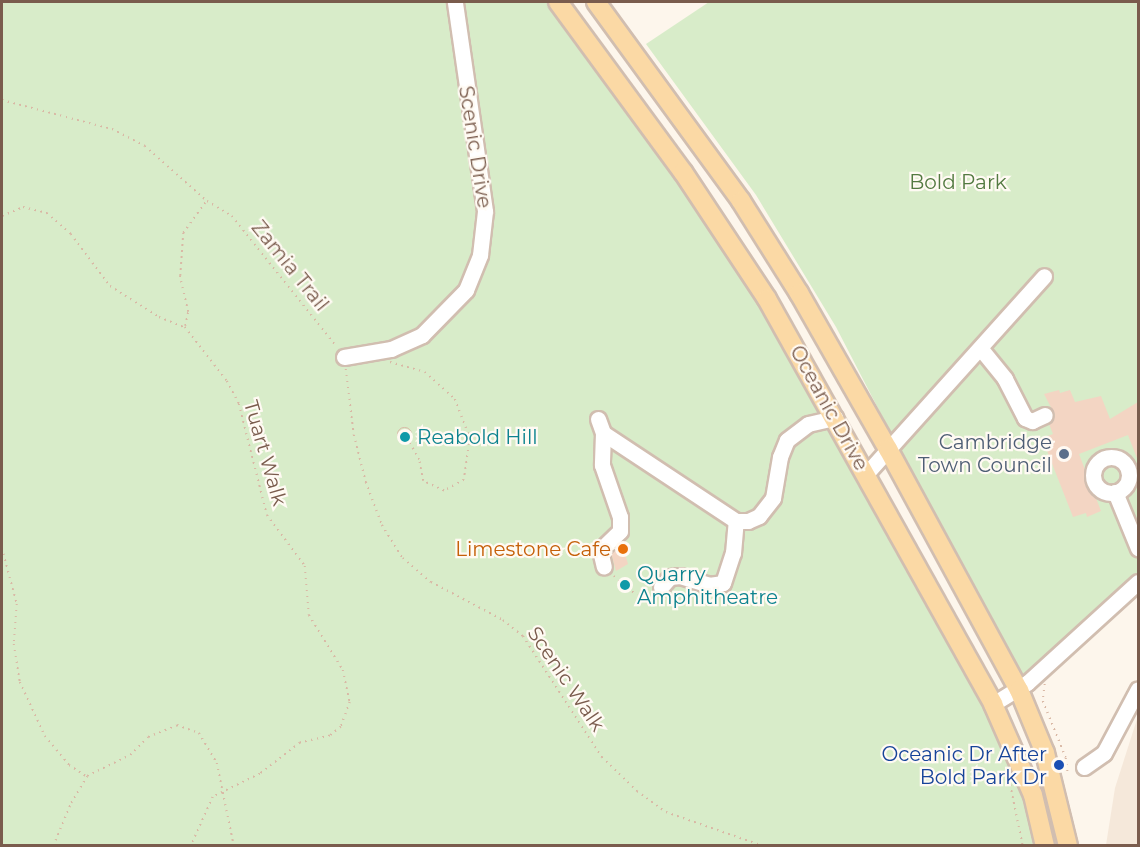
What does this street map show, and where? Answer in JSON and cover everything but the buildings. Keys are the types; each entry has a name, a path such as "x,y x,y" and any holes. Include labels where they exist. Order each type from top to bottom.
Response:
{"main road":[{"name":"Oceanic Drive","path":"558,2 719,224 835,418 993,704 1033,795 1045,846"},
{"name":"Oceanic Drive","path":"596,2 741,201 799,292 888,449 1019,690 1045,753 1068,846"}],"street":[{"name":"Scenic Drive","path":"344,357 391,349 422,335 465,290 480,255 485,211 455,2"},
{"path":"866,474 981,349 1044,276"},
{"path":"981,349 1005,379 1025,418 1032,421 1045,415"},
{"path":"604,567 600,550 620,531 620,517 602,465 600,426 736,521 748,521 767,509 788,440 808,424 835,418"},
{"path":"1138,527 1119,490 1138,548"},
{"path":"661,587 670,577 680,576 709,585 723,583 733,553 736,521"},
{"path":"993,704 1019,690 1138,582"},
{"path":"1084,767 1104,753 1138,689"}],"path":[{"name":"Zamia Trail","path":"2,99 112,129 145,146 207,201 232,216 344,357"},
{"path":"2,216 13,208 23,207 47,213 71,234 110,286 159,317 185,327 188,312 180,276 183,233 207,201"},
{"name":"Tuart Walk","path":"185,327 227,381 239,404 267,515 304,566 309,615 343,670 350,702 341,727 330,736 300,743 260,774 223,791"},
{"name":"Scenic Walk","path":"344,357 354,435 363,472 382,525 403,558 431,582 503,620 523,636 602,757 637,791 666,812 763,846"},
{"path":"383,359 425,372 455,399 470,438 464,480 444,491 423,482 419,460 410,442 413,434 409,429 396,431 401,441 410,442"},
{"path":"2,548 17,604 14,644 20,682 45,736 69,765 87,776"},
{"path":"604,567 637,595"},
{"path":"1048,675 1043,701 1066,758 1068,774"},
{"path":"53,846 87,776 130,755 148,737 165,727 187,726 199,732 217,763 234,846"},
{"path":"191,846 207,806 223,791"}],"shaded area":[{"path":"1138,716 1138,845 1106,845 1115,788"}],"green space":[{"path":"2,2 552,2 763,302 1007,742 1040,846 2,846"},
{"name":"Bold Park","path":"709,2 1138,2 1138,575 1021,685 836,327 756,195 646,44"}],"place":[{"name":"Reabold Hill","path":"405,437"},
{"name":"Cambridge Town Council","path":"1064,454"},
{"name":"Limestone Cafe","path":"623,549"},
{"name":"Quarry Amphitheatre","path":"625,585"},
{"name":"Oceanic Dr After Bold Park Dr","path":"1059,765"}]}
